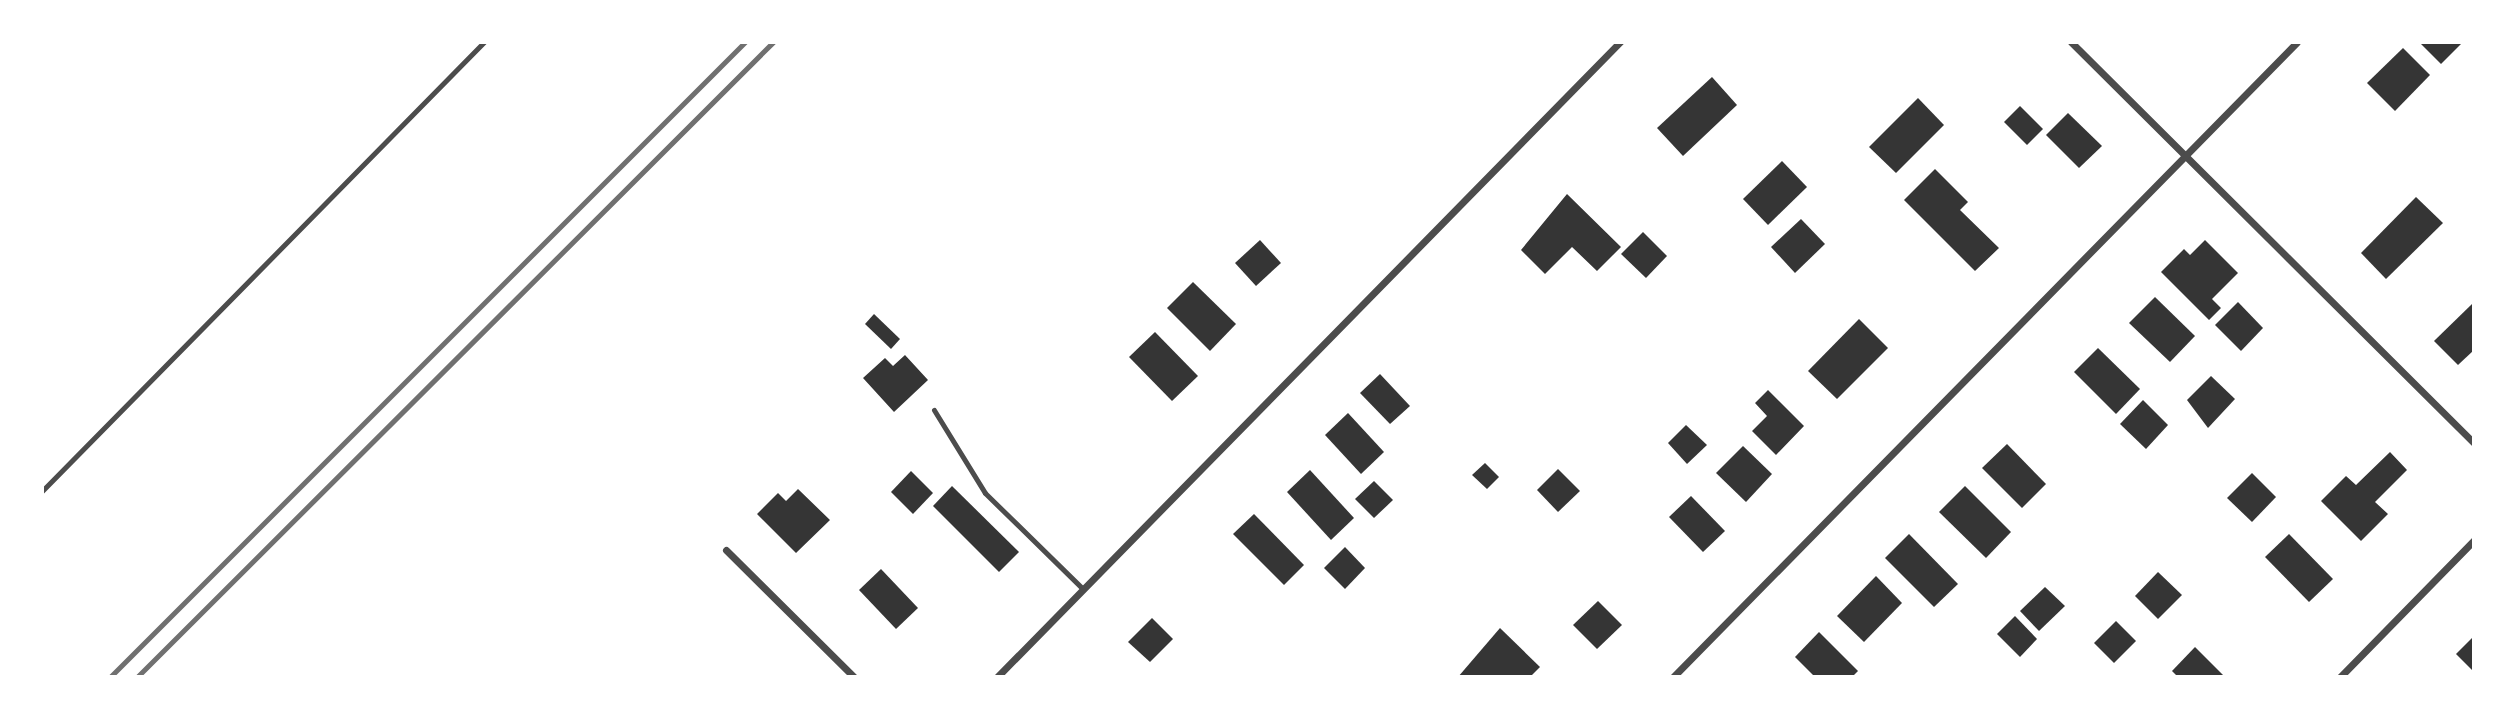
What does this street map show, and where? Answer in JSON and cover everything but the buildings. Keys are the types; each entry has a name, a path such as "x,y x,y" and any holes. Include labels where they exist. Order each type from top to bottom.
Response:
{"street":[{"path":"998,677 1620,42"},
{"path":"2071,42 2474,443"},
{"path":"1673,677 2297,42"},
{"path":"2340,677 2474,540"},
{"path":"726,550 854,677"}],"lane":[{"path":"42,492 484,42"},
{"path":"934,410 985,494 1083,589"}],"railway":[{"path":"110,677 745,42"},
{"path":"137,677 773,42"}]}
